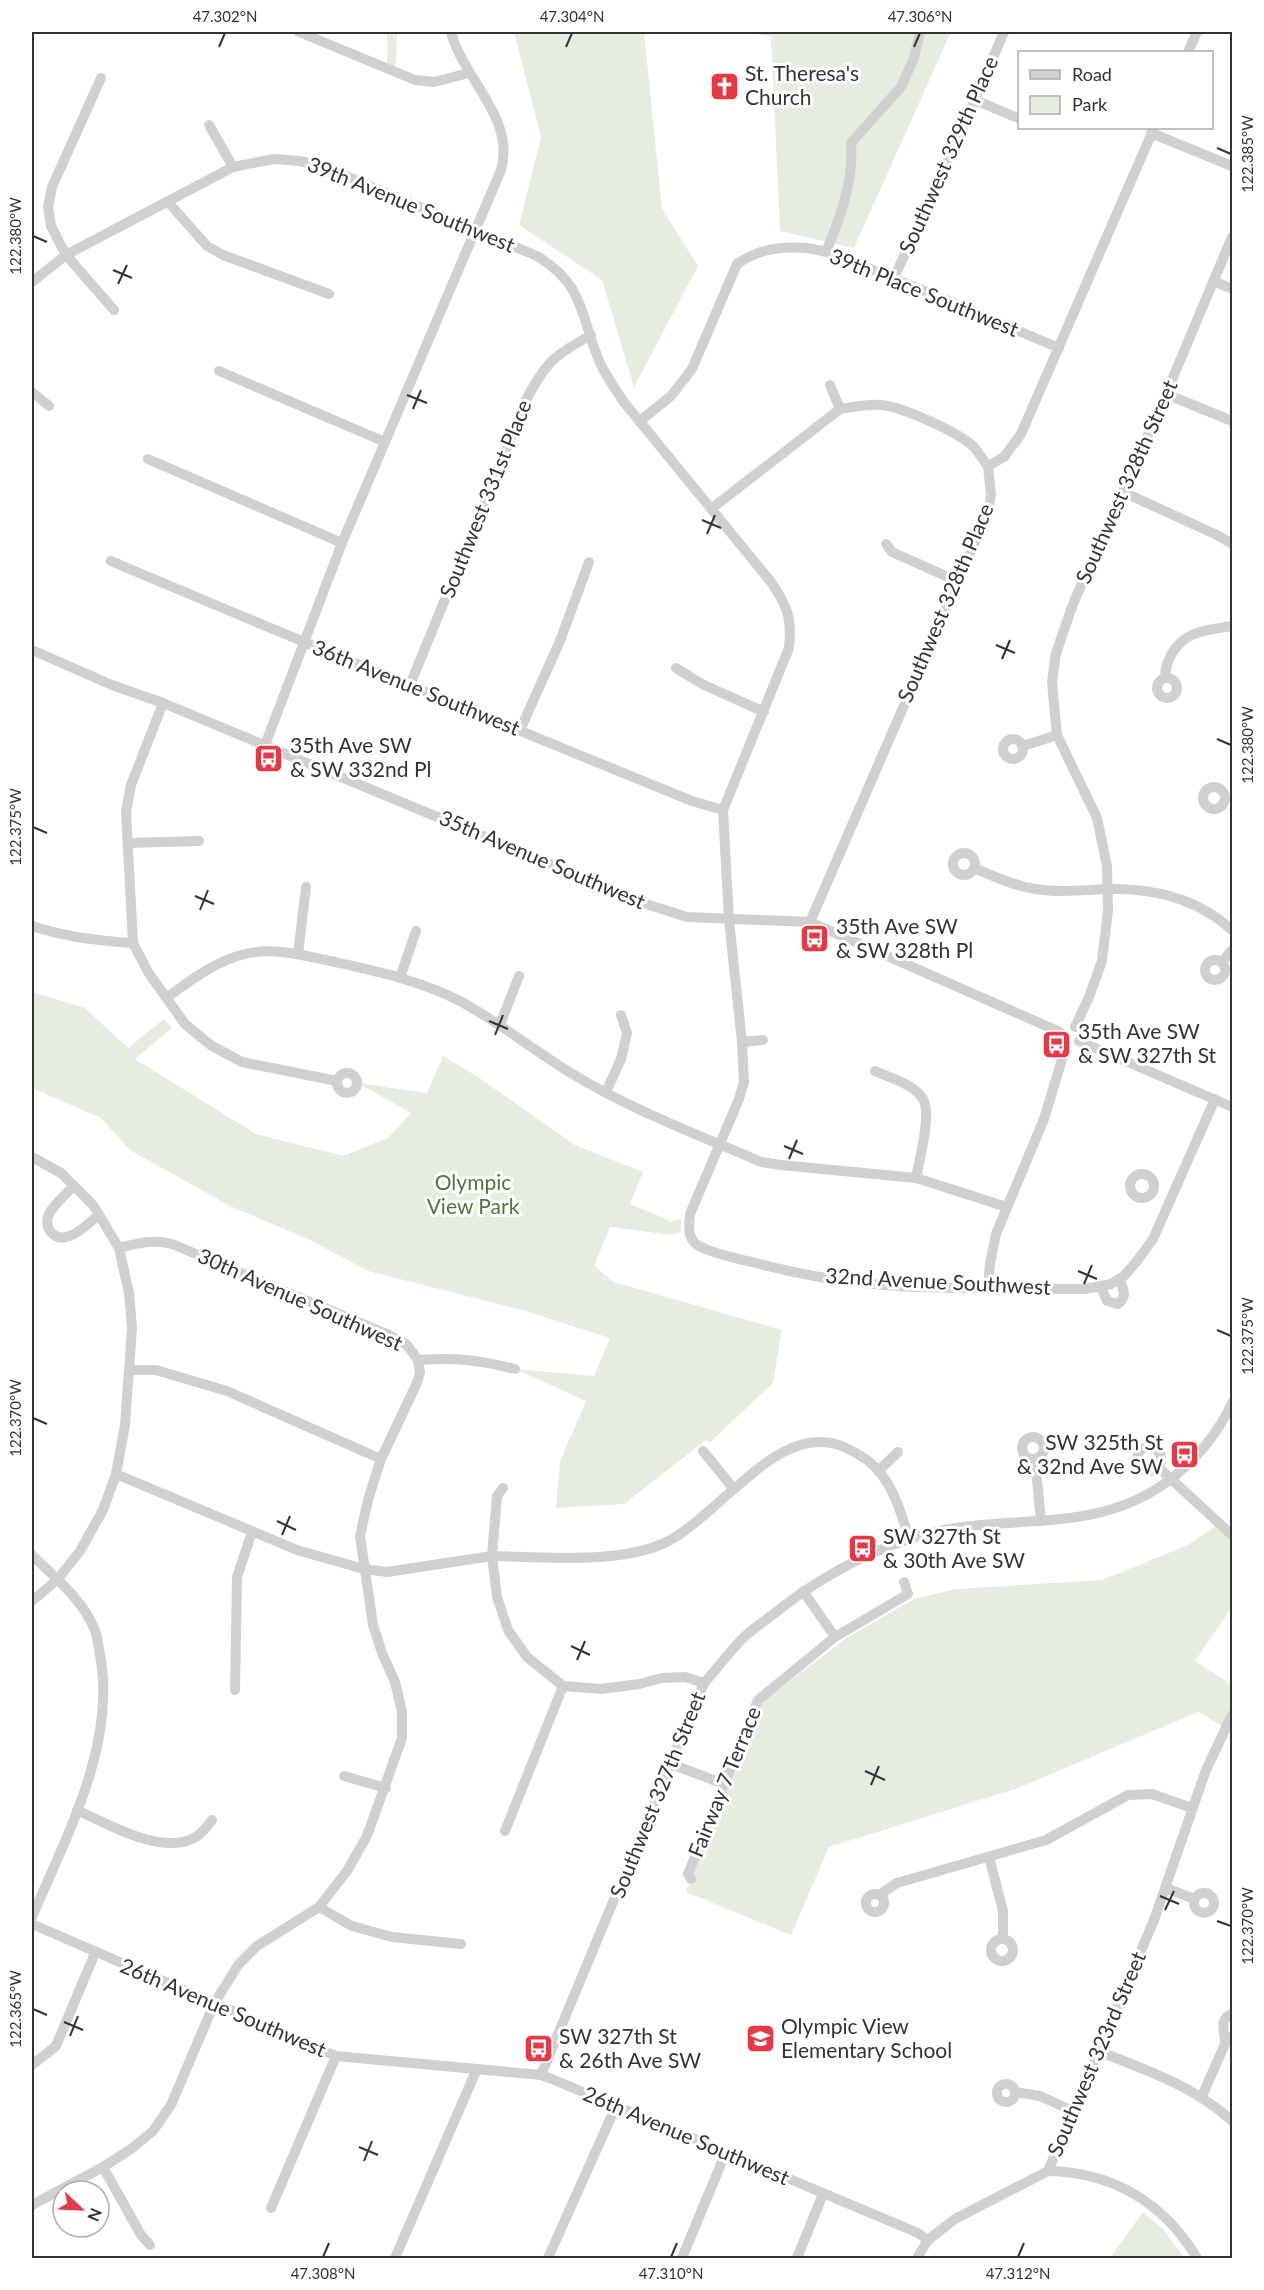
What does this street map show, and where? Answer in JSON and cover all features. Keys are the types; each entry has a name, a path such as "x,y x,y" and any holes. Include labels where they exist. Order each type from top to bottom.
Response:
{"street":[{"path":"299,32 415,80 434,82 469,73"},
{"path":"265,745 342,543 505,156 502,129 455,47 451,32"},
{"path":"826,252 839,221 846,192 851,166 851,143 901,87 914,58 920,32"},
{"name":"Southwest 329th Place","path":"894,278 1004,32"},
{"path":"1188,51 1197,32"},
{"path":"100,78 52,187 48,207 51,226 66,255 114,310"},
{"path":"975,100 1018,119"},
{"path":"209,125 233,166"},
{"path":"711,509 840,409 865,405 895,408 945,429 962,439 974,448 988,466 1004,457 1021,434 1152,130 1233,166"},
{"name":"39th Avenue Southwest","path":"32,282 66,255 233,166 274,159 322,166 537,256 555,269 578,298 601,364 610,382 771,582 783,600 789,615 791,630 789,648 765,712 723,810"},
{"path":"168,202 207,246 223,255 329,294"},
{"name":"Southwest 328th Street","path":"1107,890 1107,866 1097,818 1057,735 1052,682 1056,653 1073,604 1233,237"},
{"name":"39th Place Southwest","path":"640,422 671,396 692,369 737,264 751,254 771,248 807,248 826,252 894,278 1059,348"},
{"path":"1214,281 1233,290"},
{"name":"Southwest 331st Place","path":"410,685 528,396 550,361 591,335"},
{"path":"219,371 385,442"},
{"path":"830,385 840,409"},
{"path":"32,392 49,406"},
{"path":"1166,394 1233,421"},
{"path":"148,459 342,543"},
{"name":"Southwest 328th Place","path":"810,922 987,512 992,495 988,466"},
{"path":"1123,492 1233,544"},
{"path":"886,543 892,552 957,581"},
{"name":"36th Avenue Southwest","path":"111,561 304,643 692,801 723,810"},
{"path":"520,730 560,641 589,562"},
{"path":"1166,678 1167,663 1183,639 1197,632 1233,626"},
{"name":"35th Avenue Southwest","path":"32,650 649,905 687,917 810,922 1060,1032"},
{"path":"676,668 702,684 765,712"},
{"path":"162,703 131,785 126,812 133,943 148,972 185,1024 212,1046 242,1062 337,1081"},
{"path":"1023,746 1057,735"},
{"path":"720,1144 740,1099 744,1082 729,920 723,810"},
{"path":"128,843 199,841"},
{"path":"974,868 1005,881 1035,889 1072,892 1155,891 1209,911 1233,930"},
{"path":"298,954 306,887"},
{"path":"1075,1027 1102,961 1108,910 1107,890"},
{"path":"32,926 92,941 133,943"},
{"path":"400,978 416,931"},
{"path":"1222,962 1233,950"},
{"path":"166,998 200,974 225,961 244,954 265,951 298,954 385,972 432,988 460,1001 571,1073 606,1092 761,1162 916,1178 948,1186 1007,1207"},
{"path":"500,1025 519,976"},
{"path":"606,1092 621,1059 627,1033 621,1015"},
{"path":"1065,1027 1075,1027 1079,1032 1079,1041 1075,1046 1066,1046 1061,1042 1060,1032 1065,1027"},
{"path":"742,1042 763,1040"},
{"path":"1079,1041 1233,1107"},
{"path":"988,1288 996,1234 1044,1119 1066,1046"},
{"path":"875,1071 908,1086 920,1096 925,1104 926,1116 916,1178"},
{"path":"1111,1283 1124,1295 1118,1304 1107,1301 1111,1283 1137,1261 1153,1239 1215,1099"},
{"name":"32nd Avenue Southwest","path":"720,1144 690,1214 688,1227 691,1238 697,1245 741,1259 820,1277 874,1283 1085,1289 1111,1283"},
{"path":"32,1157 61,1173 93,1205 119,1248 129,1293 132,1328 125,1425 116,1474 103,1510 80,1551 57,1580 32,1601"},
{"path":"74,1186 49,1215 48,1224 51,1232 58,1237 68,1238 99,1215"},
{"path":"1153,1191 1170,1198"},
{"name":"30th Avenue Southwest","path":"119,1248 159,1240 172,1244 387,1334 407,1346 418,1360 475,1359 515,1370"},
{"path":"32,2205 103,2167 153,2131 171,2104 214,2004 238,1965 257,1946 319,1907 347,1871 367,1836 402,1738 402,1712 395,1682 382,1653 373,1624 360,1536 381,1459 420,1373 418,1360"},
{"path":"130,1370 156,1370 227,1391 381,1459"},
{"path":"116,1474 297,1550 364,1569 387,1572 492,1556 591,1557 641,1551 676,1537 761,1465 800,1444 814,1441 834,1443 852,1450 865,1458 878,1471 896,1501 909,1538 953,1527 1094,1515 1147,1497 1172,1479 1208,1444 1233,1403"},
{"path":"703,1451 734,1489"},
{"path":"878,1471 898,1452"},
{"path":"1035,1459 1041,1521"},
{"path":"1158,1467 1233,1535"},
{"path":"503,1488 497,1496 492,1556 497,1598 508,1630 527,1657 563,1686 601,1689 639,1684 662,1678 685,1677 704,1683"},
{"path":"235,1690 237,1577 252,1532"},
{"name":"Southwest 327th Street","path":"541,2075 704,1683 743,1638 803,1591 846,1564 909,1538"},
{"path":"32,1555 81,1606 95,1628 104,1695 99,1739 77,1810 32,1917"},
{"name":"Fairway 7 Terrace","path":"691,1879 688,1874 758,1700 835,1637 908,1594 904,1582"},
{"path":"803,1591 835,1637"},
{"path":"505,1831 563,1686"},
{"name":"Southwest 323rd Street","path":"917,2259 928,2240 955,2219 1048,2171 1166,1888 1206,1770 1233,1715"},
{"path":"671,1764 724,1784"},
{"path":"344,1776 386,1788"},
{"path":"879,1895 897,1883 1054,1837 1128,1795 1152,1794 1192,1808"},
{"path":"77,1810 148,1840 172,1844 192,1839 203,1832 212,1820"},
{"path":"989,1857 1004,1911 1003,1939"},
{"path":"1166,1888 1194,1899"},
{"path":"319,1907 352,1926 392,1937 461,1944"},
{"name":"26th Avenue Southwest","path":"32,1924 336,2056 476,2071 541,2075 918,2233 928,2240"},
{"path":"32,2065 56,2046 95,1953"},
{"path":"1202,2096 1229,2040 1223,2023 1226,2017 1233,2014"},
{"path":"1098,2051 1172,2080 1202,2096 1233,2121"},
{"path":"271,2208 336,2056"},
{"path":"395,2259 476,2071"},
{"path":"1015,2092 1049,2100 1073,2111"},
{"path":"548,2259 616,2106"},
{"path":"682,2259 726,2152"},
{"path":"103,2167 141,2235 150,2245"},
{"path":"1048,2171 1071,2171 1086,2174 1128,2190 1163,2215 1174,2226 1197,2259"},
{"path":"797,2259 823,2194"}],"green space":[{"path":"387,32 397,32 396,67 387,63"},
{"path":"514,32 644,32 662,209 698,266 634,387 602,280 519,225 541,137"},
{"path":"743,32 951,32 854,248 780,231 771,36"},
{"name":"Olympic View Park","path":"32,992 85,1008 128,1048 164,1019 172,1028 135,1059 256,1134 343,1156 388,1138 411,1113 358,1083 427,1093 443,1056 478,1077 575,1145 643,1172 630,1204 671,1221 681,1219 681,1232 671,1235 610,1227 594,1266 614,1282 782,1330 773,1383 709,1443 706,1440 624,1504 556,1508 560,1461 586,1401 515,1369 594,1376 610,1338 526,1311 368,1271 308,1239 230,1206 130,1150 101,1118 32,1088"},
{"path":"1220,1523 1232,1535 1232,1607 1195,1661 1232,1685 1232,1715 1226,1728 1198,1712 1018,1788 829,1847 791,1935 686,1892 762,1702 848,1637 914,1599 956,1589 1102,1580 1188,1545"},
{"path":"1143,2212 1164,2230 1184,2258 1110,2258"}],"place":[{"name":"St. Theresa's Church","path":"724,86"},
{"name":"35th Ave SW & SW 332nd Pl","path":"269,758"},
{"name":"35th Ave SW & SW 328th Pl","path":"815,939"},
{"name":"35th Ave SW & SW 327th St","path":"1057,1044"},
{"name":"SW 325th St & 32nd Ave SW","path":"1184,1455"},
{"name":"SW 327th St & 30th Ave SW","path":"862,1549"},
{"name":"Olympic View Elementary School","path":"760,2039"},
{"name":"SW 327th St & 26th Ave SW","path":"538,2049"}]}
